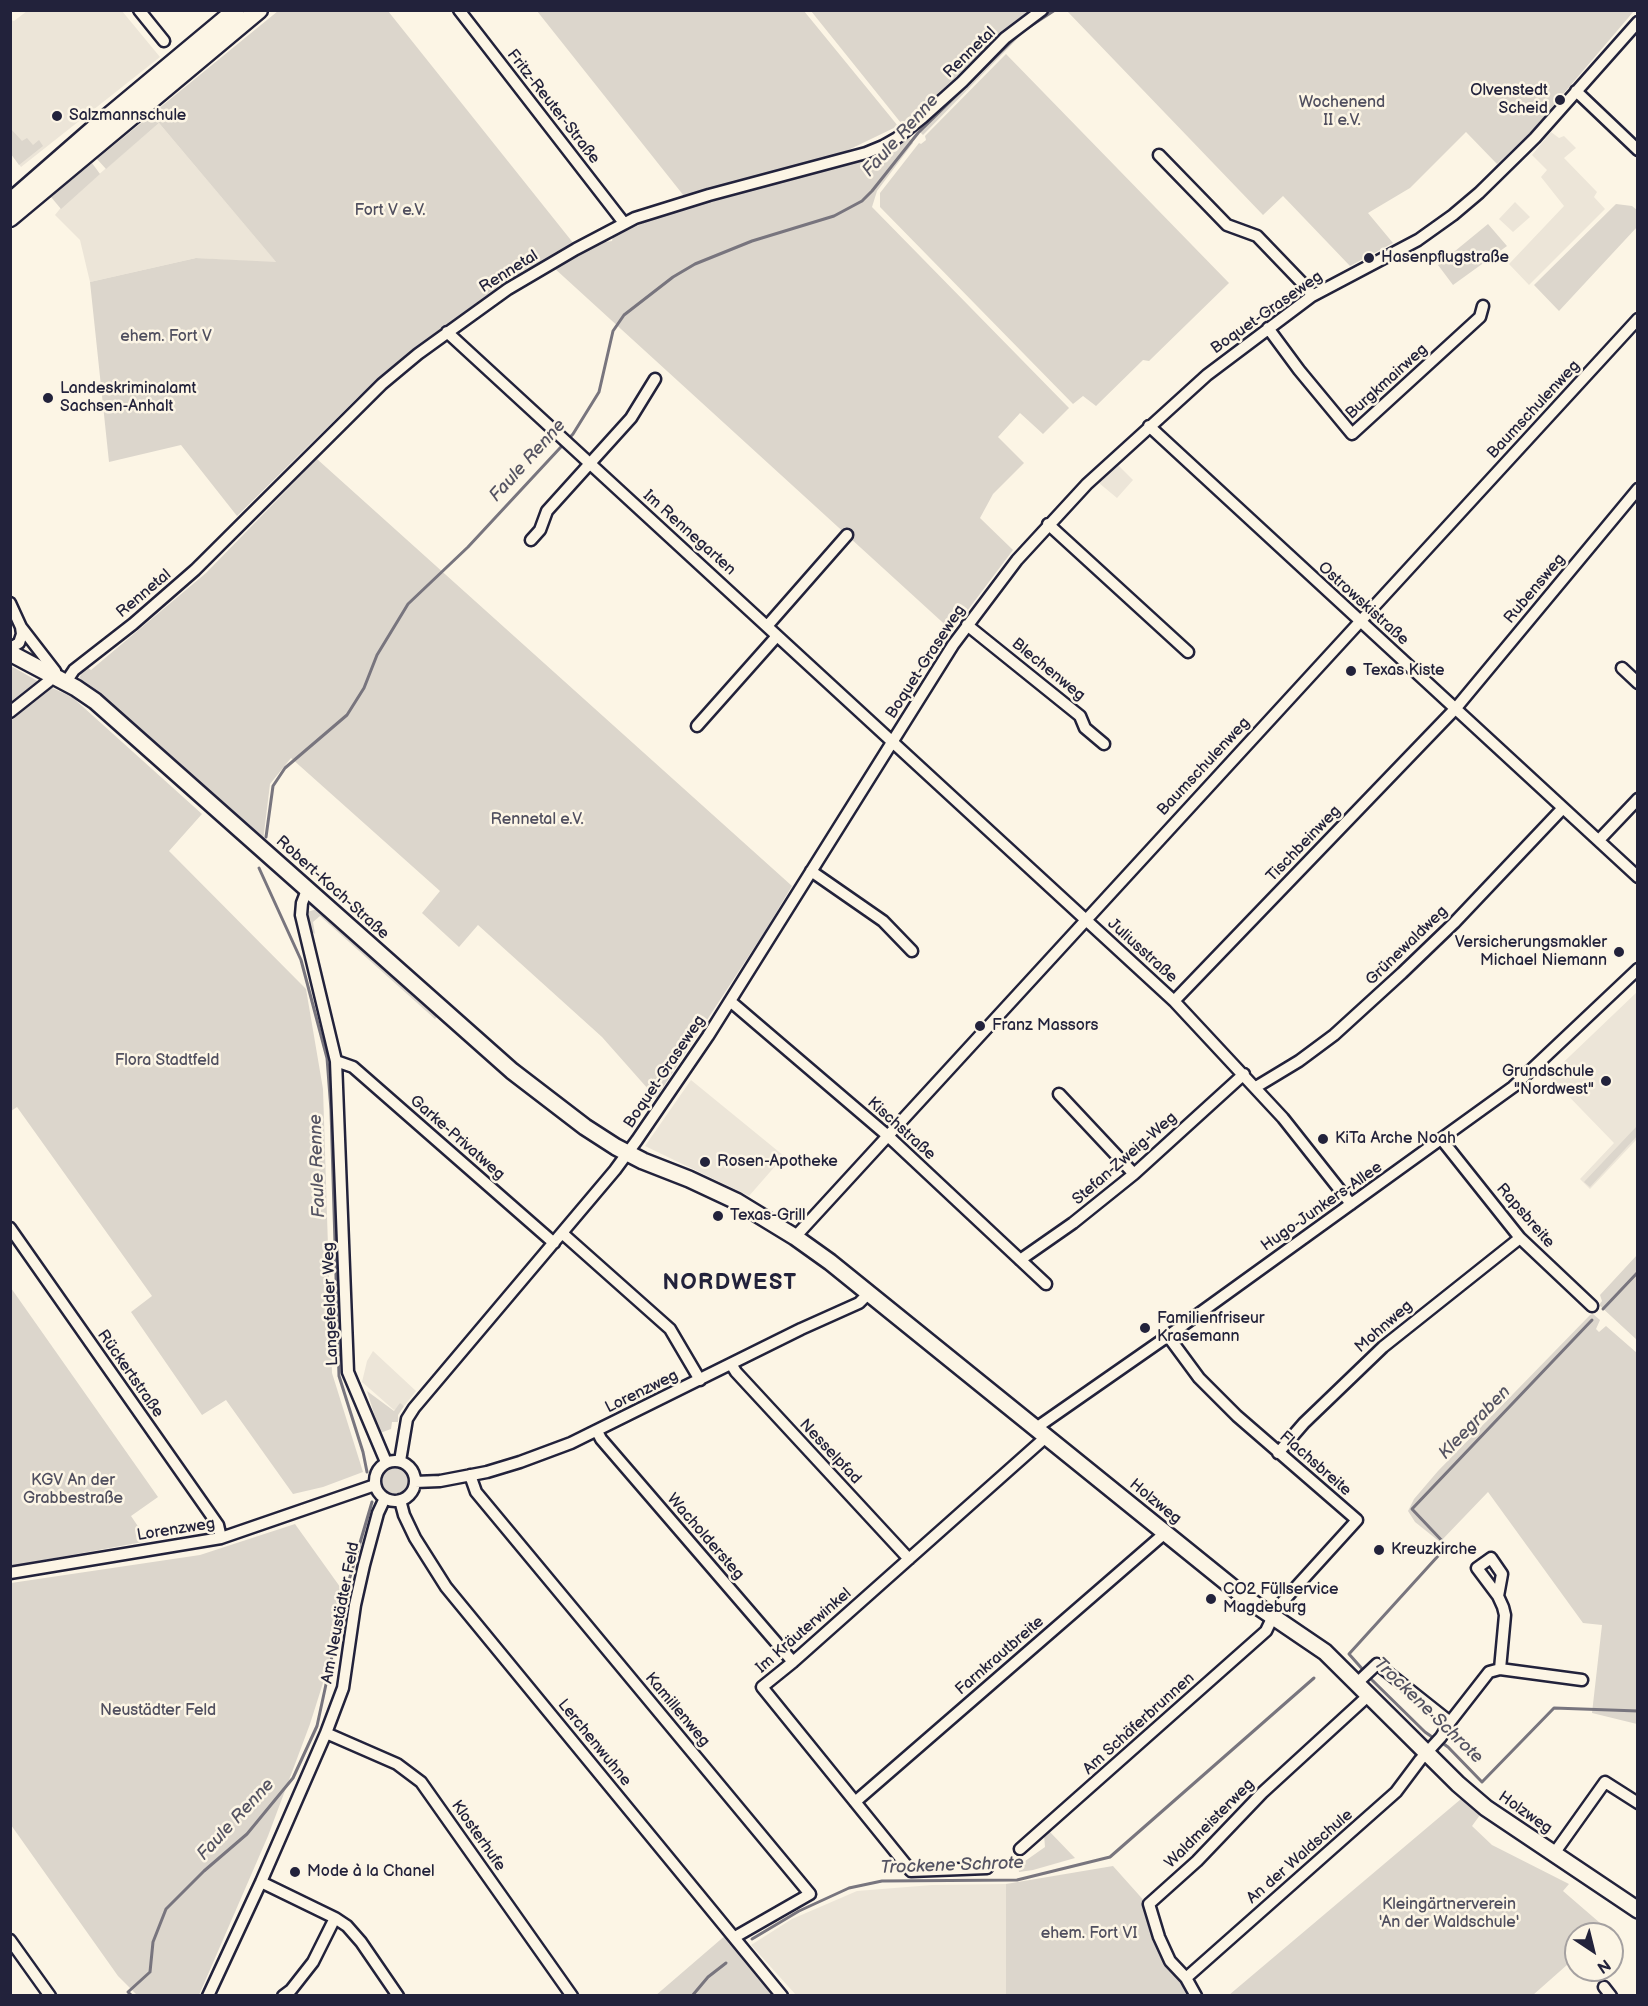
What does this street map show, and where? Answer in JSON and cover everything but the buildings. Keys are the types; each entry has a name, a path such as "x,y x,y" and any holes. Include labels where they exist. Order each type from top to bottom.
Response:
{"main road":[{"path":"10,202 236,10"},
{"path":"10,218 259,10"}],"street":[{"path":"139,10 164,41"},
{"name":"Fritz-Reuter-Straße","path":"459,10 624,222"},
{"name":"Rennetal","path":"10,712 49,681 59,679 74,670 132,624 195,570 368,396 447,332 517,284 624,222 709,195 834,162 883,146 923,117 962,82 1005,38 1042,10"},
{"name":"Boquet-Graseweg","path":"400,1461 407,1419 414,1408 627,1154 730,1001 967,625 1010,568 1087,484 1206,375 1312,296 1418,240 1453,215 1506,168 1638,21"},
{"path":"1576,91 1638,150"},
{"path":"1159,155 1227,225 1257,236 1308,288 1312,296"},
{"name":"Burgkmairweg","path":"1268,328 1352,434 1480,317 1483,306"},
{"name":"Baumschulenweg","path":"795,1237 1638,319"},
{"name":"Im Rennegarten","path":"447,332 892,741"},
{"path":"531,540 540,530 547,511 631,418 655,379"},
{"name":"Ostrowskistraße","path":"1149,426 1638,877"},
{"name":"Rubensweg","path":"1456,708 1638,489"},
{"path":"1048,524 1188,652"},
{"path":"768,625 847,536"},
{"path":"10,603 21,627 55,670 59,679"},
{"name":"Blechenweg","path":"967,625 1080,716 1085,728 1104,744"},
{"path":"10,648 21,641 21,627"},
{"path":"697,726 777,636"},
{"name":"Robert-Koch-Straße","path":"10,653 95,701 512,1071 585,1127 627,1154"},
{"path":"1622,668 1638,683"},
{"name":"Tischbeinweg","path":"1174,1001 1456,708"},
{"name":"Juliusstraße","path":"892,741 1174,1001 1256,1087 1351,1204"},
{"path":"1599,840 1638,799"},
{"name":"Grünewaldweg","path":"1256,1087 1299,1061 1326,1041 1385,988 1454,923 1563,808"},
{"path":"811,871 883,921 912,951"},
{"name":"Langefelder Weg","path":"307,890 302,903 301,915 336,1061 348,1372 386,1462"},
{"name":"Hugo-Junkers-Allee","path":"1041,1433 1168,1336 1513,1087 1636,973"},
{"name":"Kischstraße","path":"730,1001 888,1136 1046,1284"},
{"name":"Garke-Privatweg","path":"336,1061 353,1066 554,1243"},
{"name":"Stefan-Zweig-Weg","path":"1020,1260 1073,1223 1134,1174 1244,1074"},
{"path":"1059,1094 1134,1174"},
{"name":"Rapsbreite","path":"1442,1140 1520,1238 1592,1306"},
{"name":"Holzweg","path":"627,1154 718,1192 795,1237 869,1293 1253,1604 1364,1676 1369,1695 1434,1745 1486,1808 1638,1910"},
{"name":"Rückertstraße","path":"10,1228 218,1525 221,1538"},
{"path":"562,1233 670,1329 700,1380"},
{"name":"Mohnweg","path":"1278,1452 1304,1423 1383,1347 1520,1238"},
{"name":"Lorenzweg","path":"415,1482 441,1481 520,1462 597,1431 801,1329 859,1303 869,1293"},
{"name":"Flachsbreite","path":"1168,1336 1199,1378 1237,1416 1357,1520 1272,1616"},
{"name":"Nesselpfad","path":"731,1364 909,1559"},
{"name":"Wacholdersteg","path":"597,1431 601,1439 793,1662"},
{"name":"Im Kräuterwinkel","path":"987,1868 911,1871 762,1686 793,1662 909,1559 1041,1433"},
{"path":"400,1461 412,1469 415,1482 411,1493 400,1500 392,1501 385,1498 375,1485 377,1472 386,1462 400,1461"},
{"name":"Kamillenweg","path":"470,1475 476,1492 810,1894 735,1937"},
{"name":"Lorenzweg","path":"10,1573 221,1538 375,1485"},
{"name":"Am Neustädter Feld","path":"208,1995 261,1882 343,1688 355,1605 378,1513 385,1498"},
{"name":"Lerchenwuhne","path":"400,1500 415,1539 446,1587 782,1995"},
{"name":"Farnkrautbreite","path":"855,1802 1165,1533"},
{"path":"1498,1596 1505,1615 1500,1669 1582,1680"},
{"name":"Am Schäferbrunnen","path":"1020,1849 1266,1631 1272,1616"},
{"path":"1364,1676 1377,1664 1450,1722"},
{"name":"An der Waldschule","path":"1186,1978 1396,1792 1489,1672 1500,1669"},
{"name":"Waldmeisterweg","path":"1196,1995 1186,1978 1170,1961 1159,1937 1149,1904 1197,1861 1262,1793 1369,1695"},
{"name":"Klosterhufe","path":"326,1732 397,1764 421,1782 572,1995"},
{"path":"1554,1855 1605,1782 1638,1803"},
{"path":"261,1882 347,1926 398,1995"},
{"path":"283,1995 291,1990 313,1962 335,1918"},
{"path":"10,1940 50,1995"}],"shaded area":[{"path":"27,11 122,11 160,57 21,167 11,154 11,20 14,21"},
{"path":"159,123 277,263 196,258 90,282 80,240 55,215 63,205"},
{"path":"1551,132 1559,138 1564,136 1576,148 1564,158 1597,192 1594,197 1605,209 1529,285 1509,264 1564,206 1541,177 1547,170 1532,155"},
{"path":"1515,202 1530,217 1513,232 1499,219"},
{"path":"1118,465 1133,480 1117,498 1099,483"},
{"path":"1637,992 1637,1139 1590,1189 1580,1179 1614,1143 1549,1076"},
{"path":"691,1080 784,1156 749,1196 645,1146"},
{"path":"373,1351 416,1391 405,1405 394,1410 362,1382 367,1361"},
{"path":"1006,1884 1006,1995 796,1995 751,1945 792,1919 857,1891 932,1885"}],"green space":[{"name":"Fort V e.V.","path":"278,11 388,11 574,244 503,285 422,344 358,397 237,516 181,445 109,462 90,282 196,258 276,262 159,123 106,169 97,159"},
{"path":"537,11 804,11 898,126 842,153 684,196"},
{"path":"811,11 1032,11 1007,30 1003,30 997,36 997,41 906,124 901,123"},
{"name":"Wochenend II e.V.","path":"1067,11 1634,11 1529,134 1497,164 1466,132 1410,188 1368,213 1393,243 1350,266 1283,196 1263,215"},
{"path":"1019,31 1021,35 923,135 915,127"},
{"path":"1006,54 1229,283 1149,361 1143,360 1096,406 1083,396 1073,404 880,207 880,193 919,143 926,140 925,136"},
{"path":"10,128 22,141 27,138 33,145 39,140 43,146 19,165 11,154"},
{"path":"907,135 913,143 877,191 872,207 1069,408 1043,434 1020,413 998,437 1024,463 993,494 980,518 1013,550 952,631 553,267 599,243 612,241 613,237 652,219 701,203 860,160 889,149"},
{"path":"92,163 100,174 61,209 51,197"},
{"path":"1616,204 1632,206 1637,210 1637,227 1559,311 1534,285"},
{"path":"1488,224 1507,246 1453,285 1438,265"},
{"name":"Rennetal e.V.","path":"317,459 792,886 656,1098 602,1037 478,925 459,947 422,913 440,891 291,758 270,784 263,841 79,679 83,670 87,667 91,670 206,573"},
{"path":"11,666 41,683 11,707"},
{"name":"Flora Stadtfeld","path":"48,686 72,697 202,814 169,851 306,989 323,1089 332,1373 363,1472 323,1487 293,1494 226,1400 202,1415 131,1312 152,1296 17,1107 11,1111 11,715"},
{"path":"317,909 439,1015 435,1019 320,916 313,922 315,934 309,930 307,912"},
{"path":"1637,1126 1637,1136 1590,1187 1584,1182"},
{"path":"1637,1255 1637,1340 1599,1305 1602,1301 1600,1295"},
{"name":"KGV An der Grabbestraße","path":"11,1288 158,1497 131,1516 148,1541 11,1566"},
{"path":"1593,1314 1600,1320 1596,1329 1599,1332 1606,1326 1637,1353 1637,1724 1592,1713 1602,1625 1583,1623 1488,1492 1440,1542 1415,1522 1408,1511 1414,1499 1438,1471"},
{"path":"367,1391 394,1411 400,1403 404,1406 398,1415 398,1422 392,1422 391,1429 380,1433"},
{"path":"395,1468 404,1472 408,1481 404,1490 395,1494 386,1490 382,1481 386,1472"},
{"name":"Neustädter Feld","path":"295,1524 343,1591 329,1664 310,1724 268,1836 199,1995 137,1995 118,1976 11,1825 11,1583 200,1555"},
{"name":"Kleingärtnerverein 'An der Waldschule'","path":"1461,1799 1480,1815 1472,1826 1492,1845 1569,1884 1563,1891 1599,1922 1564,1922 1564,1968 1533,1995 1229,1995"},
{"path":"1049,1831 1075,1858 1019,1872 1018,1866 1045,1847 1044,1834"},
{"name":"ehem. Fort VI","path":"1113,1866 1147,1904 1170,1964 1190,1995 1006,1996 1006,1884"},
{"path":"727,1934 779,1996 655,1996"}],"waterway":[{"name":"Faule Renne","path":"1026,29 1055,10"},
{"name":"Faule Renne","path":"266,837 273,786 285,768 347,715 364,688 377,655 408,604 468,547 573,434 599,392 613,331 624,315 673,277 695,264 752,241 834,216 862,201 918,133 1020,33"},
{"name":"Faule Renne","path":"259,868 301,960 327,1058 331,1110 339,1376 367,1472"},
{"name":"Kleegraben","path":"1603,1309 1638,1272"},
{"name":"Kleegraben","path":"1447,1546 1412,1509 1592,1320"},
{"name":"Faule Renne","path":"132,1996 128,1992 150,1972 153,1942 166,1909 204,1871 247,1834 293,1778 317,1726 347,1587 372,1502"},
{"name":"Kleegraben","path":"1435,1739 1372,1680 1349,1654 1438,1556"},
{"name":"Trockene Schrote","path":"752,1939 799,1911 849,1888 882,1881 1017,1880 1110,1857 1314,1678"},
{"name":"Trockene Schrote","path":"1441,1742 1482,1782 1554,1708 1638,1711"},
{"name":"Trockene Schrote","path":"692,1996 708,1977 726,1963"}],"place":[{"name":"Olvenstedt Scheid","path":"1560,100"},
{"name":"Salzmannschule","path":"57,116"},
{"name":"Hasenpflugstraße","path":"1369,258"},
{"name":"Landeskriminalamt Sachsen-Anhalt","path":"48,398"},
{"name":"Texas Kiste","path":"1351,671"},
{"name":"Versicherungsmakler Michael Niemann","path":"1619,952"},
{"name":"Franz Massors","path":"980,1026"},
{"name":"Grundschule \"Nordwest\"","path":"1606,1081"},
{"name":"KiTa Arche Noah","path":"1323,1139"},
{"name":"Rosen-Apotheke","path":"705,1162"},
{"name":"Texas-Grill","path":"718,1216"},
{"name":"Familienfriseur Krasemann","path":"1145,1328"},
{"name":"Kreuzkirche","path":"1379,1550"},
{"name":"CO2 Füllservice Magdeburg","path":"1211,1599"},
{"name":"Mode à la Chanel","path":"295,1872"}],"district":[{"name":"NORDWEST","path":"730,1283"}],"park label":[{"name":"ehem. Fort V","path":"166,337"}]}
